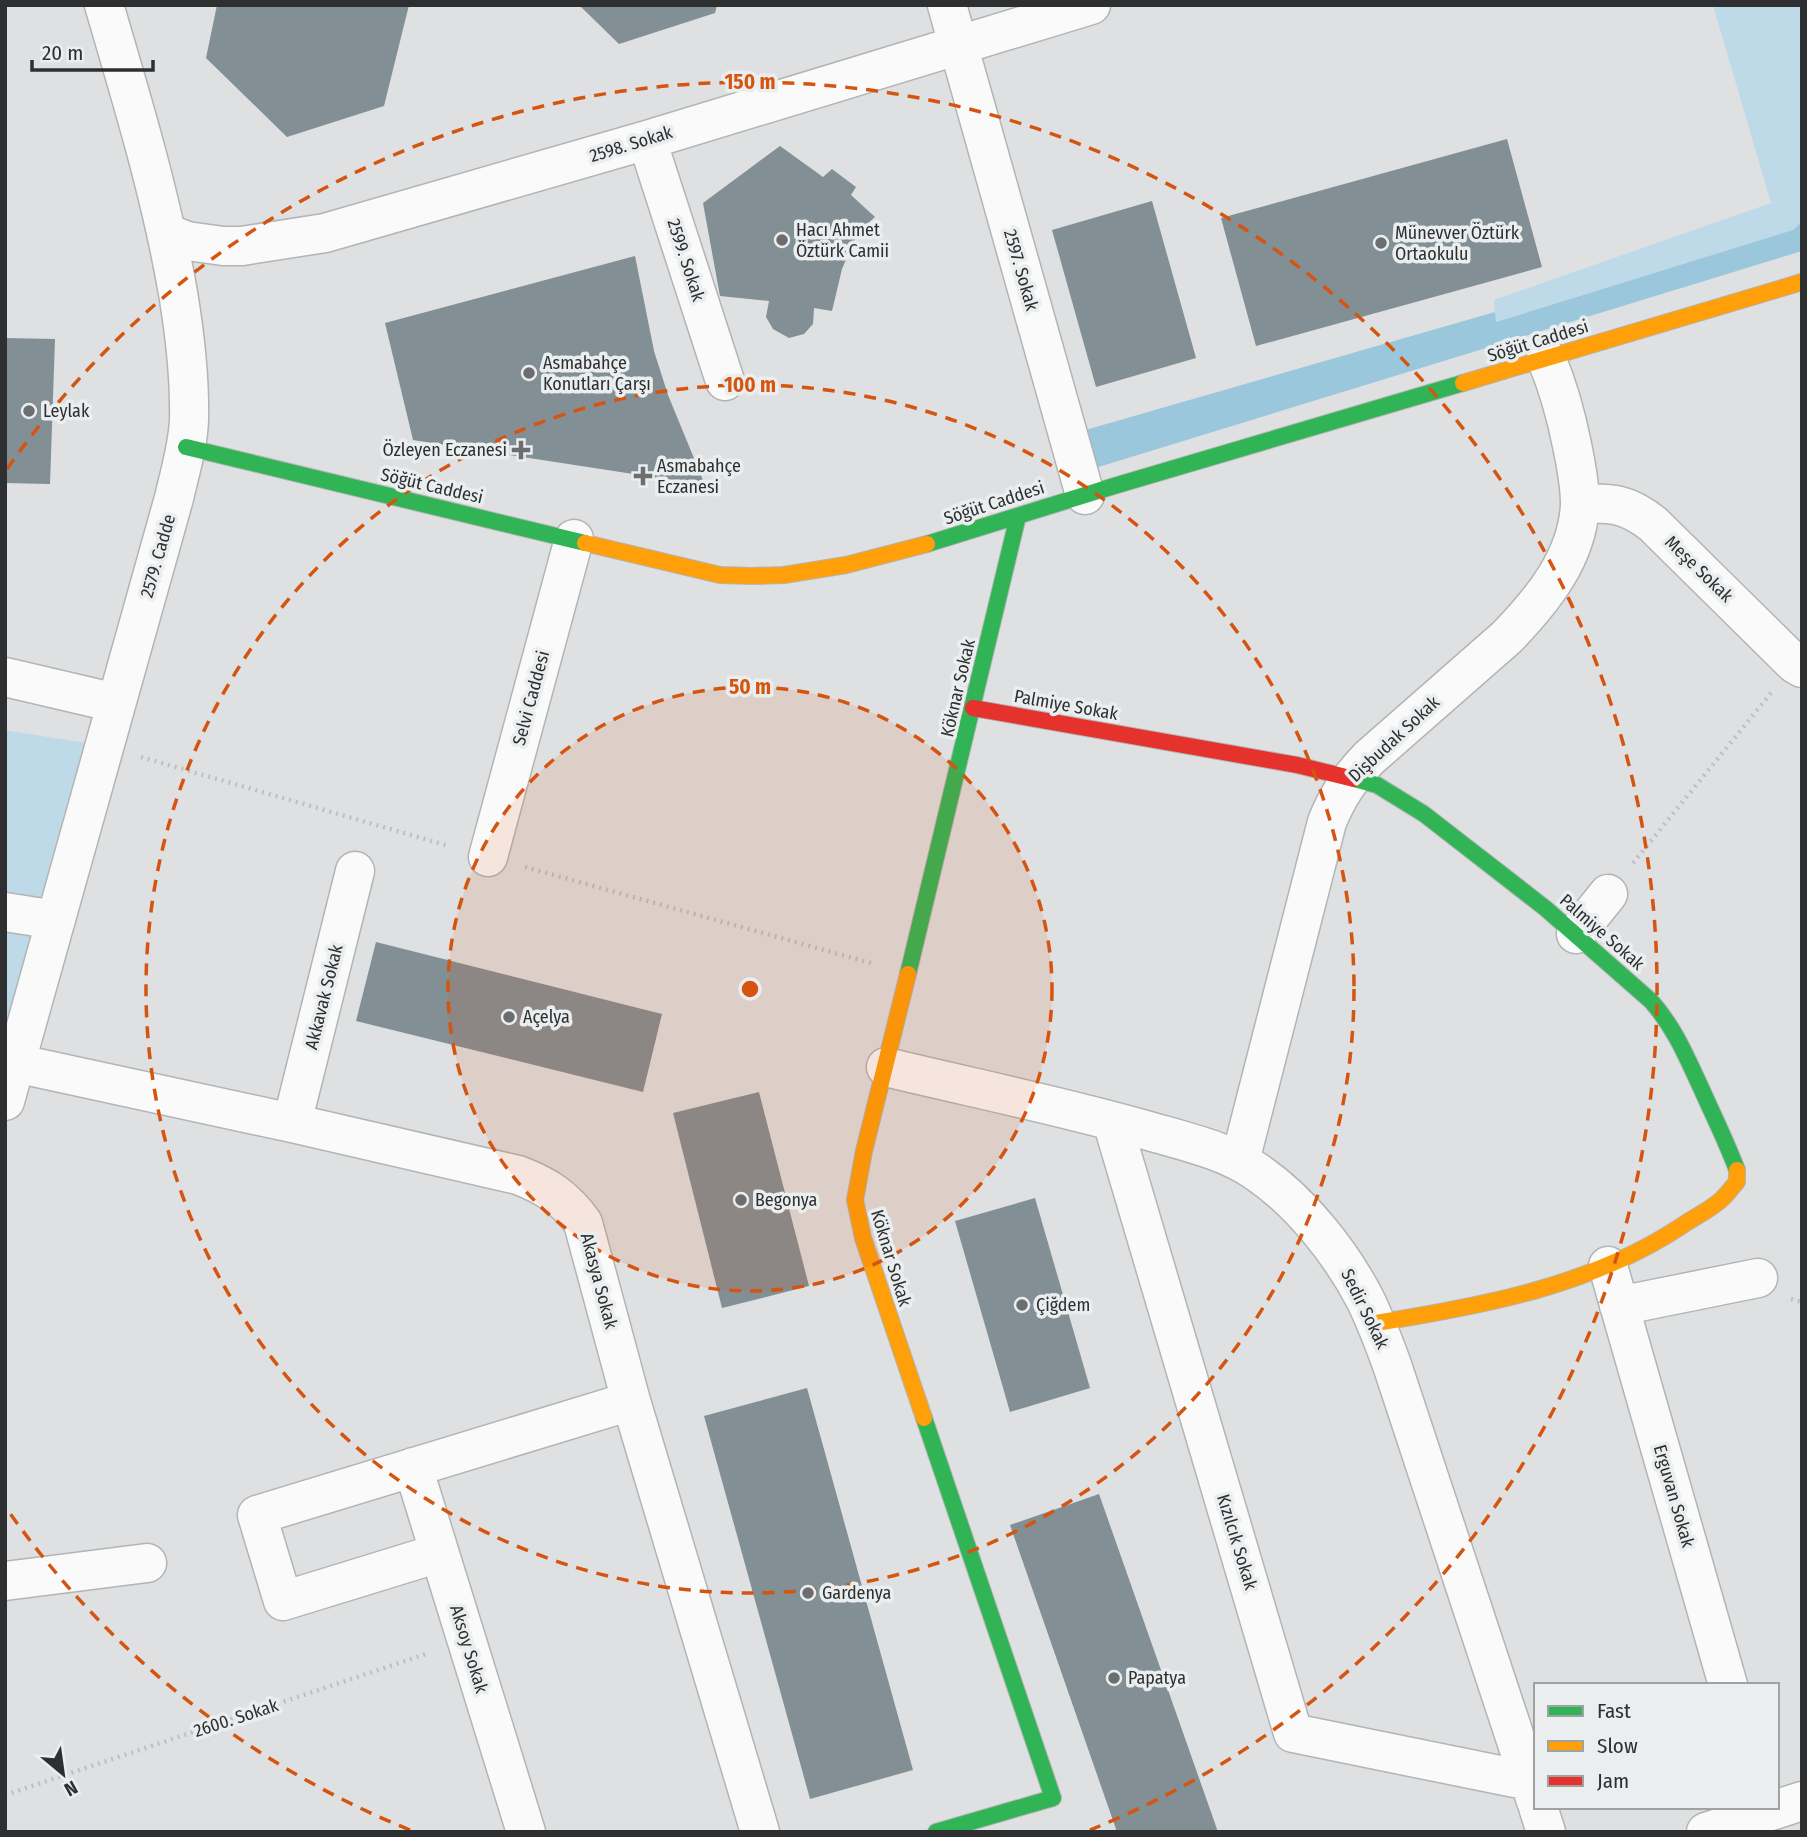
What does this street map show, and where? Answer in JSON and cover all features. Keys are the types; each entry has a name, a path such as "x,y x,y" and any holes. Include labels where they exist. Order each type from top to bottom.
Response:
{"street":[{"name":"2579. Cadde","path":"5,1101 15,1063 18,1007 56,919 174,498 189,422 181,311 166,233 145,147 104,5"},
{"name":"2597. Sokak","path":"947,5 1085,495"},
{"name":"2598. Sokak","path":"166,233 187,242 242,246 348,228 1091,5"},
{"name":"2599. Sokak","path":"647,140 724,381"},
{"name":"Söğüt Caddesi","path":"186,447 720,575 765,577 817,572 915,549 1085,495 1802,282"},
{"name":"Dişbudak Sokak","path":"1241,1161 1327,822 1337,797 1350,777 1369,758 1507,637 1541,599 1556,578 1567,554 1576,530 1580,504 1578,479 1568,426 1546,358"},
{"name":"Meşe Sokak","path":"1580,504 1612,504 1640,514 1798,666"},
{"name":"Köknar Sokak","path":"936,1832 1053,1798 867,1251 856,1212 856,1188 1018,516"},
{"name":"Selvi Caddesi","path":"488,857 574,539"},
{"path":"5,677 116,703"},
{"name":"Palmiye Sokak","path":"973,708 1297,765 1377,785 1424,814 1576,934 1631,982 1665,1018 1677,1036 1738,1172 1737,1182 1722,1199 1638,1252 1578,1278 1455,1310 1376,1323"},
{"name":"Akkavak Sokak","path":"292,1123 355,871"},
{"path":"1576,934 1608,894"},
{"path":"5,912 56,919"},
{"name":"Akasya Sokak","path":"15,1063 518,1175 534,1181 564,1200 583,1223 631,1401 760,1832"},
{"name":"Sedir Sokak","path":"886,1067 1112,1121 1220,1152 1241,1161 1280,1189 1300,1208 1350,1274 1376,1323 1534,1796"},
{"name":"Kızılcık Sokak","path":"1112,1121 1293,1733 1534,1796"},
{"name":"Erguvan Sokak","path":"1608,1266 1727,1683"},
{"path":"1619,1306 1758,1278"},
{"path":"439,1553 283,1601 257,1515 631,1401"},
{"name":"Aksoy Sokak","path":"413,1467 526,1832"},
{"path":"5,1581 147,1563"},
{"path":"1779,1806 1802,1801"},
{"name":"Sedir Sokak","path":"1538,1809 1546,1832"},
{"path":"1706,1832 1763,1810"}],"path":[{"path":"1608,894 1798,666"},
{"path":"104,746 488,857 909,974"},
{"name":"2600. Sokak","path":"5,1795 467,1641"}],"shaded area":[{"path":"1713,5 1802,5 1802,222 1794,230 1495,322 1494,300 1771,203"},
{"path":"1802,222 1802,251 1092,469 1082,431 1495,312 1496,322 1793,230"},
{"path":"5,730 104,746 5,1101"}],"building":[{"path":"217,5 409,5 384,106 287,137 206,58"},
{"path":"579,5 717,5 715,13 619,44"},
{"name":"Münevver Öztürk Ortaokulu","path":"1507,139 1542,267 1256,346 1221,218"},
{"name":"Hacı Ahmet Öztürk Camii","path":"780,146 823,177 832,169 856,187 851,195 875,217 859,231 851,248 842,269 832,311 814,308 813,324 804,334 789,338 773,329 766,317 769,301 720,296 703,203"},
{"path":"1152,201 1196,358 1096,387 1052,230"},
{"name":"Asmabahçe Konutları Çarşı","path":"635,256 654,351 668,395 705,485 413,440 385,323"},
{"name":"Leylak","path":"5,338 55,339 50,484 5,483"},
{"name":"Açelya","path":"376,942 662,1014 643,1092 356,1021"},
{"name":"Begonya","path":"759,1092 809,1286 722,1308 673,1113"},
{"name":"Çiğdem","path":"1035,1198 1090,1388 1010,1412 955,1221"},
{"name":"Gardenya","path":"807,1388 913,1770 810,1799 704,1416"},
{"name":"Papatya","path":"1099,1494 1218,1832 1117,1832 1010,1525"}],"traffic: fast":[{"path":"927,544 1463,383"},
{"path":"186,447 585,543"},
{"path":"908,974 1018,516"},
{"path":"1354,779 1377,785 1424,814 1545,908 1651,1001 1680,1044 1737,1170"},
{"path":"924,1418 1053,1798 936,1832"}],"traffic: slow":[{"path":"1463,383 1802,282"},
{"path":"585,543 720,575 752,576 784,575 846,565 927,544"},
{"path":"908,974 864,1151 855,1200 863,1238 924,1418"},
{"path":"1376,1323 1496,1301 1612,1264 1648,1246 1714,1206 1737,1182 1737,1170"}],"traffic: jam":[{"path":"973,708 1297,765 1354,779"}],"place":[{"name":"Hacı Ahmet Öztürk Camii","path":"782,240"},
{"name":"Münevver Öztürk Ortaokulu","path":"1381,243"},
{"name":"Asmabahçe Konutları Çarşı","path":"529,373"},
{"name":"Leylak","path":"29,411"},
{"name":"Özleyen Eczanesi","path":"521,450"},
{"name":"Asmabahçe Eczanesi","path":"643,476"},
{"name":"Açelya","path":"509,1017"},
{"name":"Begonya","path":"741,1200"},
{"name":"Çiğdem","path":"1022,1305"},
{"name":"Gardenya","path":"808,1593"},
{"name":"Papatya","path":"1114,1678"}]}
